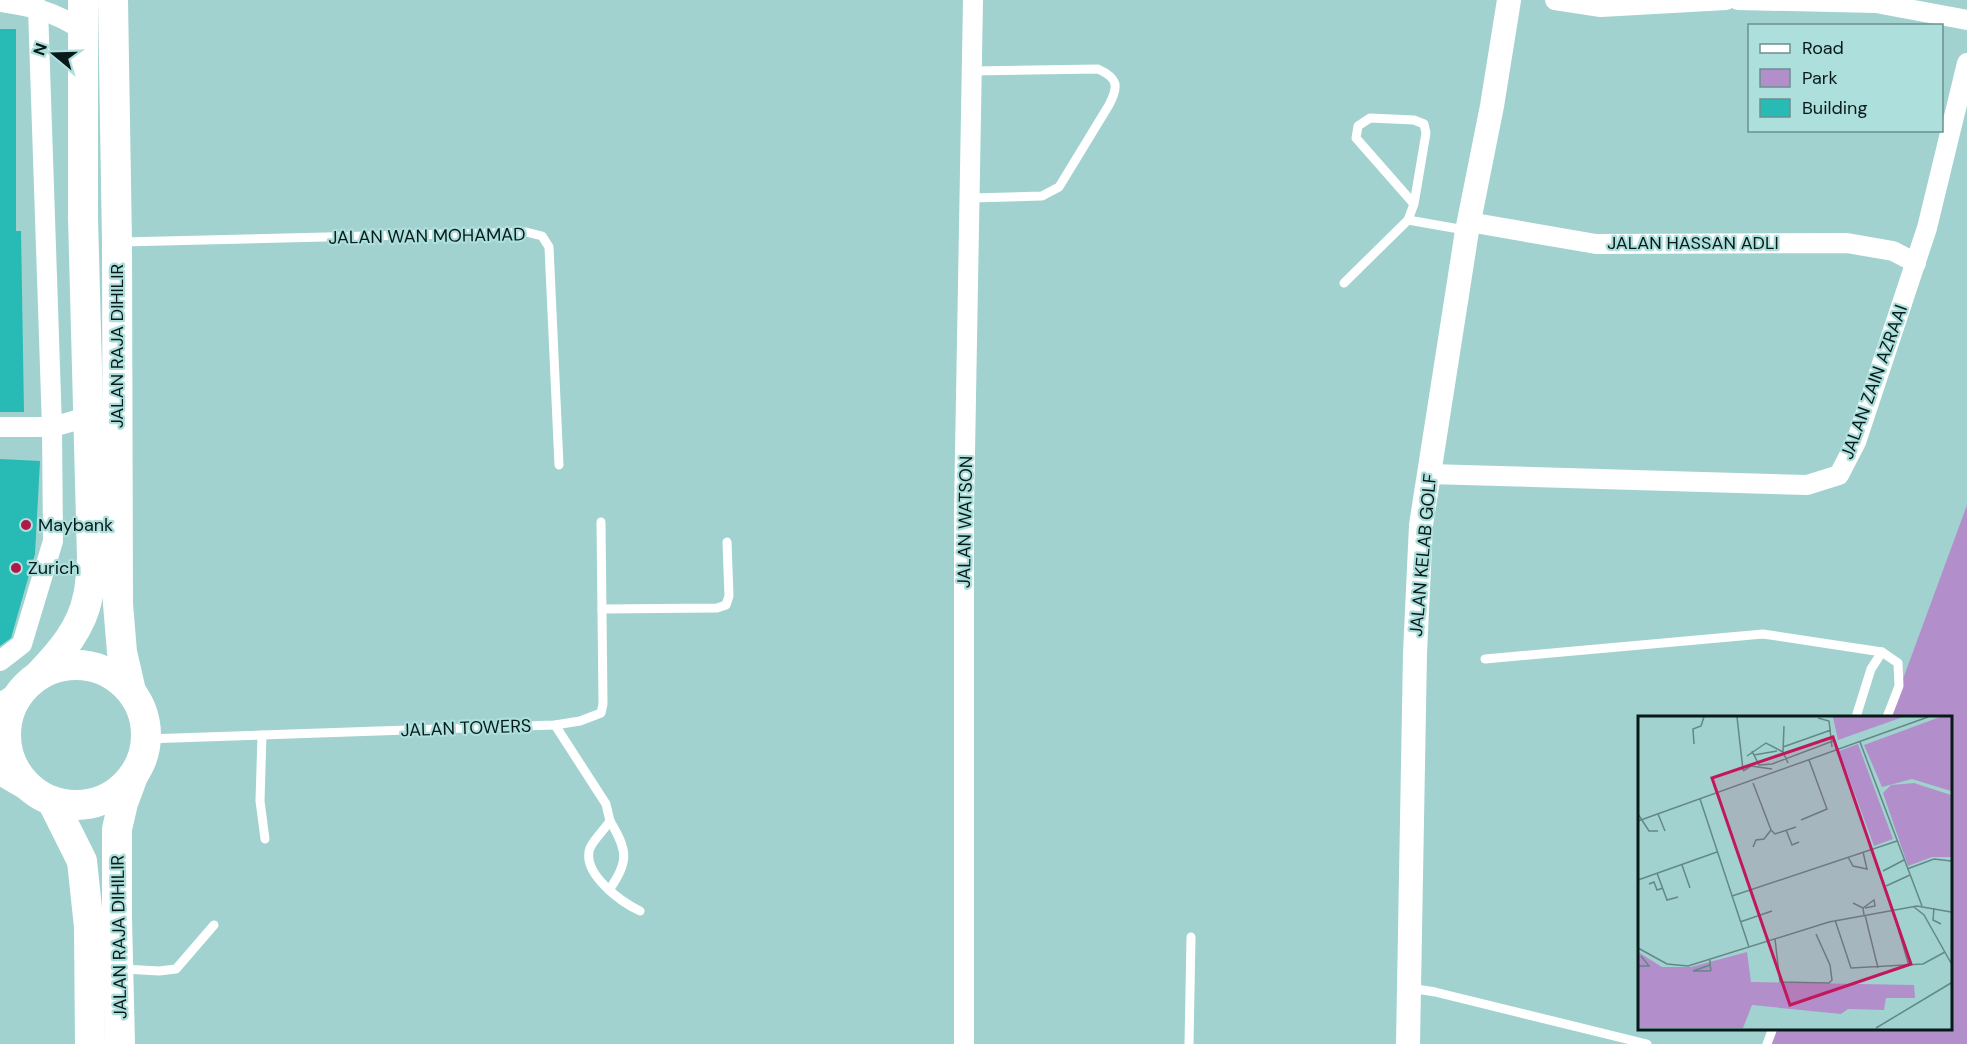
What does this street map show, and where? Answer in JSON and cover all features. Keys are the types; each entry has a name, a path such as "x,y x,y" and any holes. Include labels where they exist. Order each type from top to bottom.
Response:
{"main road":[{"name":"JALAN RAJA DIHILIR","path":"39,675 61,652 80,623 88,596 92,558 83,217 83,0"},
{"name":"JALAN RAJA DIHILIR","path":"113,0 117,243 118,603 122,652 131,691"},
{"path":"0,771 41,795 74,806 97,802 117,792 133,776 142,759 146,739 145,722 140,706 131,691 116,677 98,668 78,664 57,667 39,675 9,702 6,735 8,754 16,773 41,795"},
{"name":"JALAN RAJA DIHILIR","path":"120,1044 117,829 133,776"},
{"name":"JALAN RAJA DIHILIR","path":"41,795 82,861 89,927 90,1044"}],"street":[{"path":"38,8 61,0"},
{"name":"JALAN WATSON","path":"964,1044 964,510 973,0"},
{"name":"JALAN KELAB GOLF","path":"1408,1044 1415,653 1422,525 1428,474 1468,226 1492,106 1509,0"},
{"path":"1555,0 1600,7 1726,0"},
{"path":"1738,0 1876,3 1967,20"},
{"path":"0,2 38,8 82,30"},
{"path":"0,661 22,644 53,541 52,427 38,8"},
{"name":"JALAN ZAIN AZRAAI","path":"1428,474 1807,485 1839,475 1856,442 1927,228 1967,63"},
{"name":"JALAN HASSAN ADLI","path":"1468,226 1596,244 1847,243 1893,251 1916,263"},
{"path":"0,426 52,427 88,417"}],"lane":[{"path":"971,198 1042,196 1059,187 1109,105 1115,94 1116,86 1108,73 1098,69 972,71"},
{"path":"1344,283 1408,220 1414,204 1426,133 1424,124 1414,120 1370,118 1358,126 1356,138 1414,204"},
{"path":"1408,220 1468,226"},
{"name":"JALAN WAN MOHAMAD","path":"117,243 526,232 542,236 549,247 559,465"},
{"path":"555,725 580,721 601,713 603,704 601,522"},
{"path":"602,609 717,608 726,605 729,596 727,542"},
{"path":"1485,659 1763,634 1882,652 1898,663 1899,686 1887,716"},
{"path":"1856,716 1870,669 1882,652"},
{"name":"JALAN TOWERS","path":"146,739 555,725 606,804 610,821 624,853 621,873 609,890"},
{"path":"262,735 260,801 265,839"},
{"path":"610,821 591,846 588,858 594,873 609,890 626,904 640,911"},
{"path":"118,968 159,971 176,969 214,925"},
{"path":"1189,1044 1191,937"},
{"path":"1409,988 1436,992 1647,1044"},
{"path":"1767,1044 1773,1029"}],"green space":[{"path":"1967,505 1967,1044 1769,1044 1775,1029 1952,1029 1952,716 1889,716"}],"building":[{"path":"0,29 16,29 16,231 21,231 24,412 0,412"},
{"path":"0,459 40,461 35,554 11,638 0,646"}],"place":[{"name":"Maybank","path":"26,525"},
{"name":"Zurich","path":"16,568"}]}
